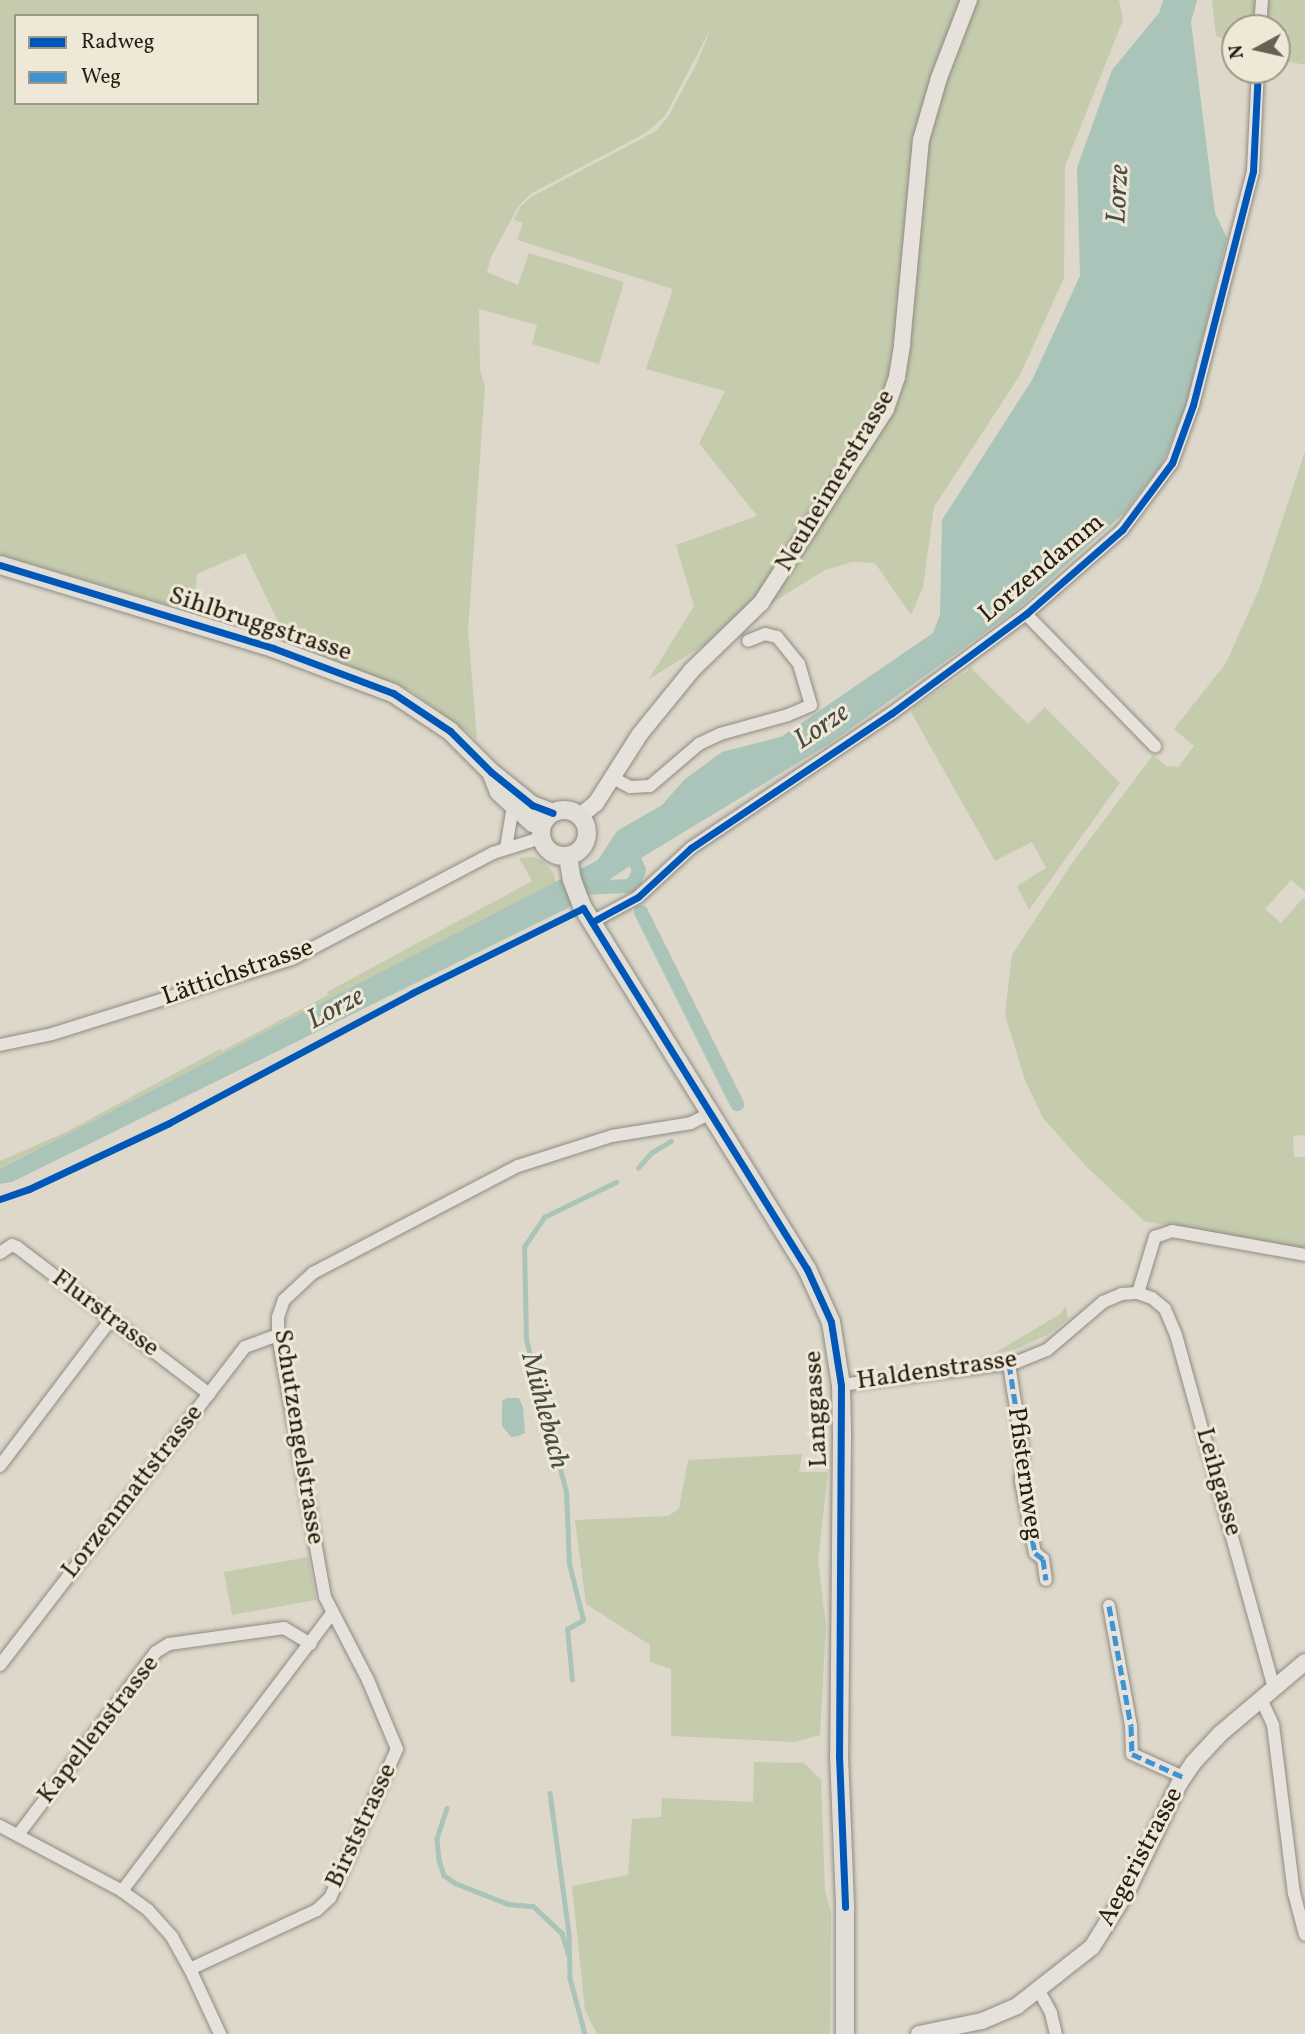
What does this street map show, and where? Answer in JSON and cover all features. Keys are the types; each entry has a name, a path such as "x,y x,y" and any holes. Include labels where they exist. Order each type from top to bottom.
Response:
{"main road":[{"name":"Sihlbruggstrasse","path":"0,565 284,652 393,693 450,731 491,772 532,805 545,825"},
{"name":"Sihlbruggstrasse","path":"491,772 499,792 513,806 545,825"},
{"path":"570,810 580,816 587,836 581,849 569,863 548,850 545,825 570,810"},
{"name":"Langgasse","path":"569,863 588,915 807,1269 831,1322 841,1385 839,1755 845,1907 845,2034"}],"street":[{"name":"Neuheimerstrasse","path":"580,816 596,803 640,734 692,670 761,603 886,409 897,377 902,344 921,140 939,78 969,0"},
{"name":"Lorzendamm","path":"588,915 638,897 691,848 892,713 1026,614 1122,530 1172,463 1193,405 1253,171 1257,84"},
{"path":"1026,614 1155,746"},
{"path":"613,778 630,787 650,786 699,744 720,734 788,715 811,705 799,664 777,637 765,634 748,641"},
{"path":"506,848 513,806"},
{"name":"Lättichstrasse","path":"0,1045 51,1034 292,959 545,825"},
{"name":"Schutzengelstrasse","path":"332,1613 326,1597 278,1335 278,1317 284,1300 313,1273 518,1166 612,1136 691,1123 710,1113"},
{"path":"1138,1293 1155,1237 1172,1231 1305,1255"},
{"name":"Flurstrasse","path":"0,1253 12,1244 17,1247 209,1394"},
{"name":"Haldenstrasse","path":"841,1385 1009,1364 1047,1350 1103,1302 1122,1293 1138,1293"},
{"name":"Leihgasse","path":"1138,1293 1152,1298 1165,1309 1175,1335 1274,1688"},
{"path":"0,1466 111,1319"},
{"name":"Lorzenmattstrasse","path":"0,1665 245,1347 278,1335"},
{"name":"Pfisternweg","path":"1009,1364 1023,1452 1021,1480 1035,1553 1043,1559 1046,1580"},
{"path":"1109,1606 1131,1726 1132,1754 1183,1777"},
{"path":"122,1892 332,1613"},
{"name":"Birststrasse","path":"190,1969 317,1910 330,1898 394,1760 397,1749 394,1737 368,1680 332,1613"},
{"name":"Kapellenstrasse","path":"18,1835 156,1653 169,1644 284,1628 311,1644"},
{"name":"Aegeristrasse","path":"919,2034 982,2021 1017,2006 1092,1947 1111,1919 1183,1777 1220,1734 1305,1661"},
{"path":"1261,1699 1273,1725 1305,1935"},
{"path":"0,1826 122,1892 148,1910 172,1937 220,2034"},
{"path":"1039,1991 1051,2013 1056,2034"}],"shaded area":[{"path":"0,0 1119,0 1123,20 1065,166 1064,278 1020,375 934,507 923,587 911,615 875,563 852,562 825,570 649,679 694,606 676,545 757,516 699,443 725,391 646,369 673,289 517,240 523,223 514,220 520,207 531,197 656,131 668,117 697,63 712,26 665,116 644,134 532,193 519,205 491,257 487,272 518,285 529,253 624,282 599,364 532,344 537,325 479,309 480,370 485,386 468,630 477,739 410,690 288,642 245,553 197,574 194,612 0,555"},
{"path":"1212,0 1305,0 1305,65 1291,62 1291,14 1221,14 1221,38 1216,36"},
{"path":"1305,451 1305,891 1291,880 1265,909 1281,923 1303,898 1305,900 1305,1135 1293,1136 1294,1157 1305,1157 1305,1250 1297,1251 1144,1221 1085,1165 1043,1118 1025,1080 1005,1015 1012,955 1072,863 1153,755 1166,766 1178,767 1194,746 1174,729 1226,663 1260,587"},
{"path":"969,666 1028,724 1045,707 1120,783 1029,910 1017,886 1046,868 1032,842 995,861 911,712 915,706 969,670"},
{"path":"535,857 553,872 556,883 0,1169 0,1161 66,1132 220,1049 222,1051 532,881 519,858"},
{"path":"1066,1306 1068,1319 1049,1334 1017,1349 993,1354 1060,1314"},
{"path":"802,1454 799,1472 828,1472 818,1560 826,1626 820,1735 795,1742 671,1736 671,1669 650,1662 650,1645 586,1604 575,1520 668,1516 679,1509 688,1460"},
{"path":"308,1557 316,1600 232,1615 224,1572"},
{"path":"754,1762 804,1763 821,1780 825,1890 831,1912 830,2034 597,2034 585,2010 572,1886 628,1875 632,1819 661,1817 662,1798 753,1802"}],"water":[{"name":"Lorze","path":"1163,0 1197,0 1191,22 1215,213 1227,238 1186,406 1162,464 1124,513 1020,607 829,744 646,855 566,909 12,1182 0,1184 0,1169 598,860 617,831 662,805 684,780 722,752 781,737 933,633 940,615 942,520 1032,380 1080,276 1077,168 1112,70 1159,13"},
{"path":"519,1398 523,1407 525,1433 518,1436 511,1437 502,1426 502,1401"}],"waterway":[{"path":"579,888 629,886 635,881 639,870 631,852"},
{"path":"641,912 737,1104"},
{"name":"Mühlebach","path":"638,1168 651,1153 671,1141"},
{"name":"Mühlebach","path":"572,1680 567,1629 583,1620 569,1564 566,1492 526,1340 524,1247 544,1217 616,1182"},
{"name":"Mühlebach","path":"550,1793 569,1933 570,1978 585,2034"},
{"path":"447,1808 437,1838 439,1860 444,1875 455,1883 508,1904 533,1906 562,1933 568,1953"}],"marked path":[{"path":"1009,1364 1023,1453 1021,1481 1035,1553 1043,1559 1046,1580"},
{"path":"1109,1606 1131,1726 1132,1754 1183,1777"}],"cycle path":[{"path":"592,922 638,897 691,848 892,713 1026,614 1122,530 1172,463 1193,405 1253,171 1257,84"},
{"path":"0,565 273,648 393,693 450,731 491,772 532,805 553,813"},
{"path":"0,1199 29,1189 169,1123 412,993 583,908 807,1269 831,1322 841,1385 839,1755 845,1907"}]}
